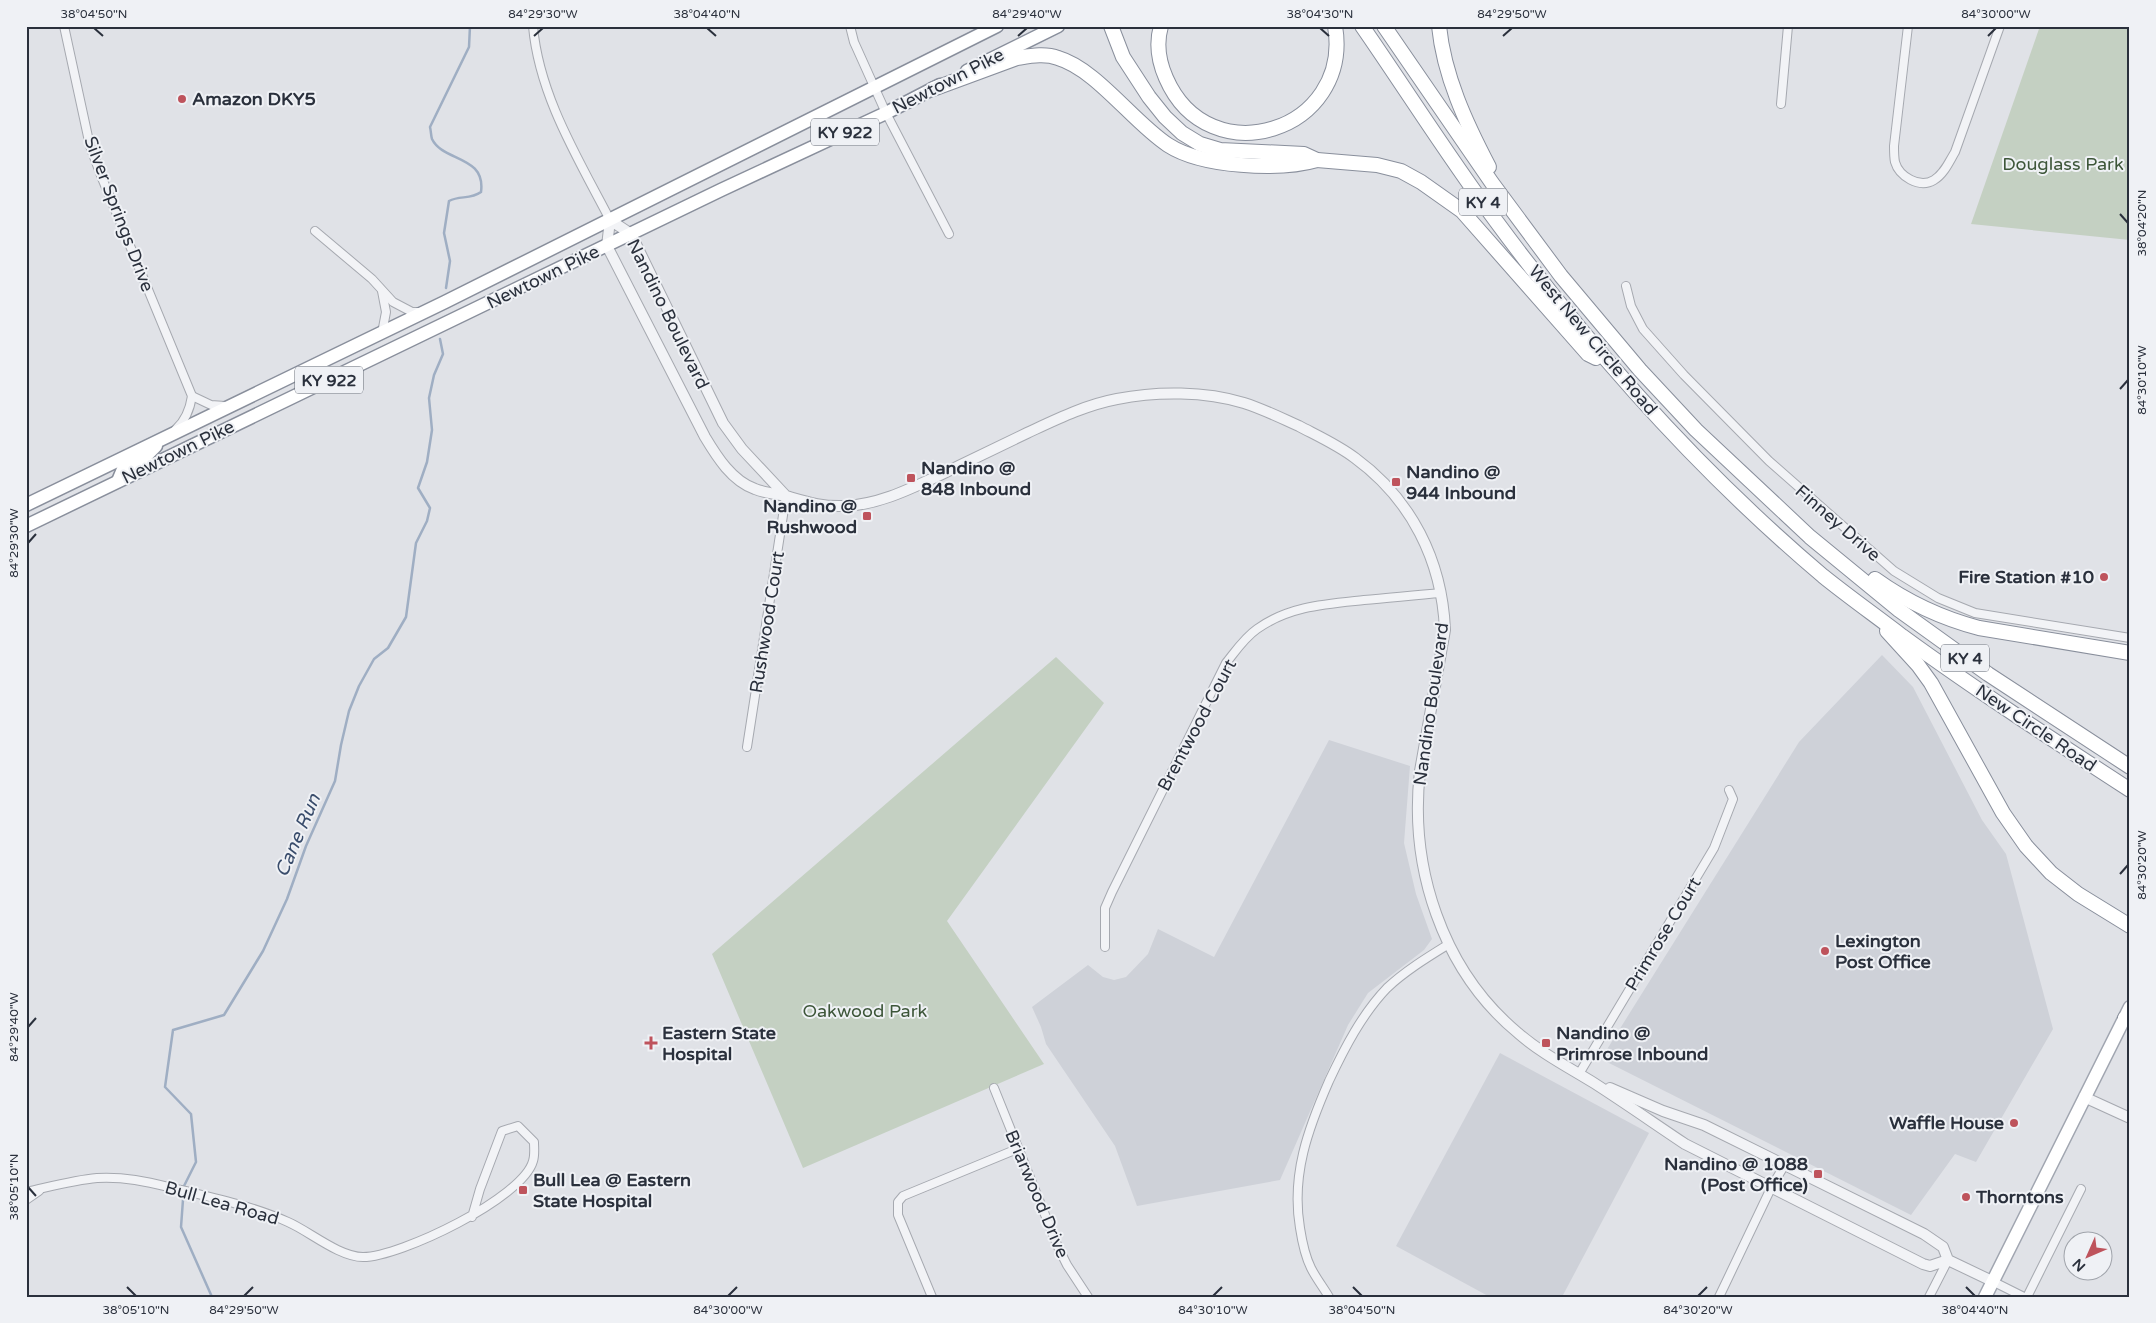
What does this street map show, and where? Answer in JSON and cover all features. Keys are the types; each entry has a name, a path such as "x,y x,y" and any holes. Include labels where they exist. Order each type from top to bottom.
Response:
{"highway":[{"path":"1111,26 1123,57 1149,97 1165,117 1182,133 1200,144 1220,150 1304,154 1317,160"},
{"path":"1161,26 1160,61 1171,88 1181,103 1203,121 1217,128 1246,134 1261,133 1287,124 1298,118 1318,98 1328,80 1335,60 1335,26"},
{"name":"West New Circle Road","path":"1362,26 1495,219 1553,296 1613,369 1694,455 1744,503 1824,577 1869,612"},
{"name":"West New Circle Road","path":"1384,26 1515,216 1561,276 1640,370 1696,430 1810,536"},
{"path":"1439,26 1446,64 1456,95 1482,152 1515,216"},
{"path":"933,88 1017,58 1031,56 1056,57 1076,66 1168,145 1181,152 1207,161 1238,165 1301,164 1317,160 1377,164 1401,171 1444,197 1462,211 1588,354 1613,369"},
{"path":"1810,536 1896,594 1940,615 1979,628 2130,654"},
{"name":"New Circle Road","path":"1810,536 1899,610 1950,648 2130,767"},
{"path":"1869,612 1918,665 1931,683 2003,813 2026,846 2051,873 2078,894 2130,926"},
{"name":"New Circle Road","path":"1869,612 1994,701 2130,790"}],"main road":[{"name":"Newtown Pike","path":"26,505 382,333 997,26"},
{"name":"Newtown Pike","path":"26,526 886,113 1058,26"},
{"path":"118,481 123,469 150,453 162,439"},
{"path":"1985,1297 2084,1097 2128,1013"}],"street":[{"name":"Silver Springs Drive","path":"64,26 93,154 192,396"},
{"path":"533,26 534,41 551,99 610,220"},
{"path":"850,26 854,42 874,88 949,234"},
{"path":"1781,104 1788,26"},
{"path":"1908,26 1894,146 1895,161 1900,170 1915,182 1923,184 1932,181 1945,170 1955,152 2000,26"},
{"name":"Nandino Boulevard","path":"786,496 742,448 723,423 631,234 610,220 607,246 697,423 724,466 746,485 772,494 821,506 846,506 872,502 904,492 1081,409 1117,399 1170,394 1242,402 1267,411 1349,453 1374,472 1390,488 1417,525 1436,568 1445,630 1420,771 1417,819 1420,849 1427,889 1449,944 1464,970 1492,1008 1516,1032 1541,1051 1634,1104 1685,1144 1772,1186 1923,1264 1930,1266 1948,1260"},
{"path":"315,231 372,279 393,302 412,312 426,311"},
{"name":"Finney Drive","path":"1626,286 1630,306 1643,329 1684,375 1769,461 1894,571 1938,598 1975,613 2130,638"},
{"path":"382,291 386,312 382,333"},
{"path":"162,439 183,423 190,407 192,396 211,405 223,406 236,403"},
{"name":"Rushwood Court","path":"747,747 786,496"},
{"name":"Brentwood Court","path":"1105,947 1105,908 1217,680 1226,663 1242,643 1272,619 1293,610 1315,604 1441,593"},
{"name":"Primrose Court","path":"1579,1074 1714,848 1734,799 1729,790"},
{"path":"1329,1297 1311,1267 1302,1240 1296,1194 1303,1146 1336,1064 1368,1009 1388,988 1421,962 1449,944"},
{"name":"Briarwood Drive","path":"994,1088 1058,1247 1067,1265 1088,1297"},
{"path":"2084,1097 2130,1118"},
{"name":"Nandino Boulevard","path":"1634,1104 1664,1111 1704,1125 1930,1237 1943,1247 1948,1260 1992,1281"},
{"name":"Bull Lea Road","path":"26,1192 97,1178 141,1179 170,1188 228,1201 288,1222 333,1247 361,1257 394,1251 418,1243 472,1217 516,1183 533,1162 534,1142 518,1126 502,1131 480,1189 472,1217"},
{"path":"932,1297 898,1215 898,1202 903,1196 1017,1149"},
{"path":"1719,1297 1772,1186 1784,1166"},
{"name":"Bull Lea Road","path":"26,1200 42,1188"},
{"path":"1992,1281 2026,1297 2081,1189"},
{"path":"1929,1297 1948,1260"}],"shaded area":[{"path":"1882,655 1913,687 1982,820 2006,854 2053,1029 1976,1162 1955,1154 1911,1215 1601,1059 1799,742"},
{"path":"1329,740 1410,766 1404,843 1416,894 1432,939 1424,950 1368,993 1348,1025 1280,1180 1137,1206 1115,1146 1046,1044 1032,1007 1088,965 1103,977 1114,980 1126,977 1148,954 1158,929 1214,957"},
{"path":"1500,1053 1649,1133 1562,1297 1490,1297 1396,1246"}],"green space":[{"name":"Douglass Park","path":"2040,26 2130,26 2130,240 1971,224"},
{"name":"Oakwood Park","path":"1056,657 1104,703 947,921 1044,1064 803,1168 712,954"}],"waterway":[{"name":"Cane Run","path":"446,288 450,261 444,233 449,201 473,196 481,192 481,180 477,171 471,165 437,146 432,139 430,127 469,47 470,26"},
{"name":"Cane Run","path":"212,1297 181,1227 184,1186 196,1162 191,1114 165,1087 173,1030 224,1015 263,951 287,899 306,846 335,781 349,711 359,686 374,659 388,648 406,617 416,543 427,521 430,508 418,488 427,462 432,430 429,398 434,375 443,354 440,339"}],"place":[{"name":"Amazon DKY5","path":"182,99"},
{"name":"Nandino @ 848 Inbound","path":"911,478"},
{"name":"Nandino @ 944 Inbound","path":"1396,482"},
{"name":"Nandino @ Rushwood","path":"867,516"},
{"name":"Fire Station #10","path":"2104,577"},
{"name":"Lexington Post Office","path":"1825,951"},
{"name":"Eastern State Hospital","path":"651,1043"},
{"name":"Nandino @ Primrose Inbound","path":"1546,1043"},
{"name":"Waffle House","path":"2014,1123"},
{"name":"Nandino @ 1088 (Post Office)","path":"1818,1174"},
{"name":"Bull Lea @ Eastern State Hospital","path":"523,1190"},
{"name":"Thorntons","path":"1966,1197"}]}
